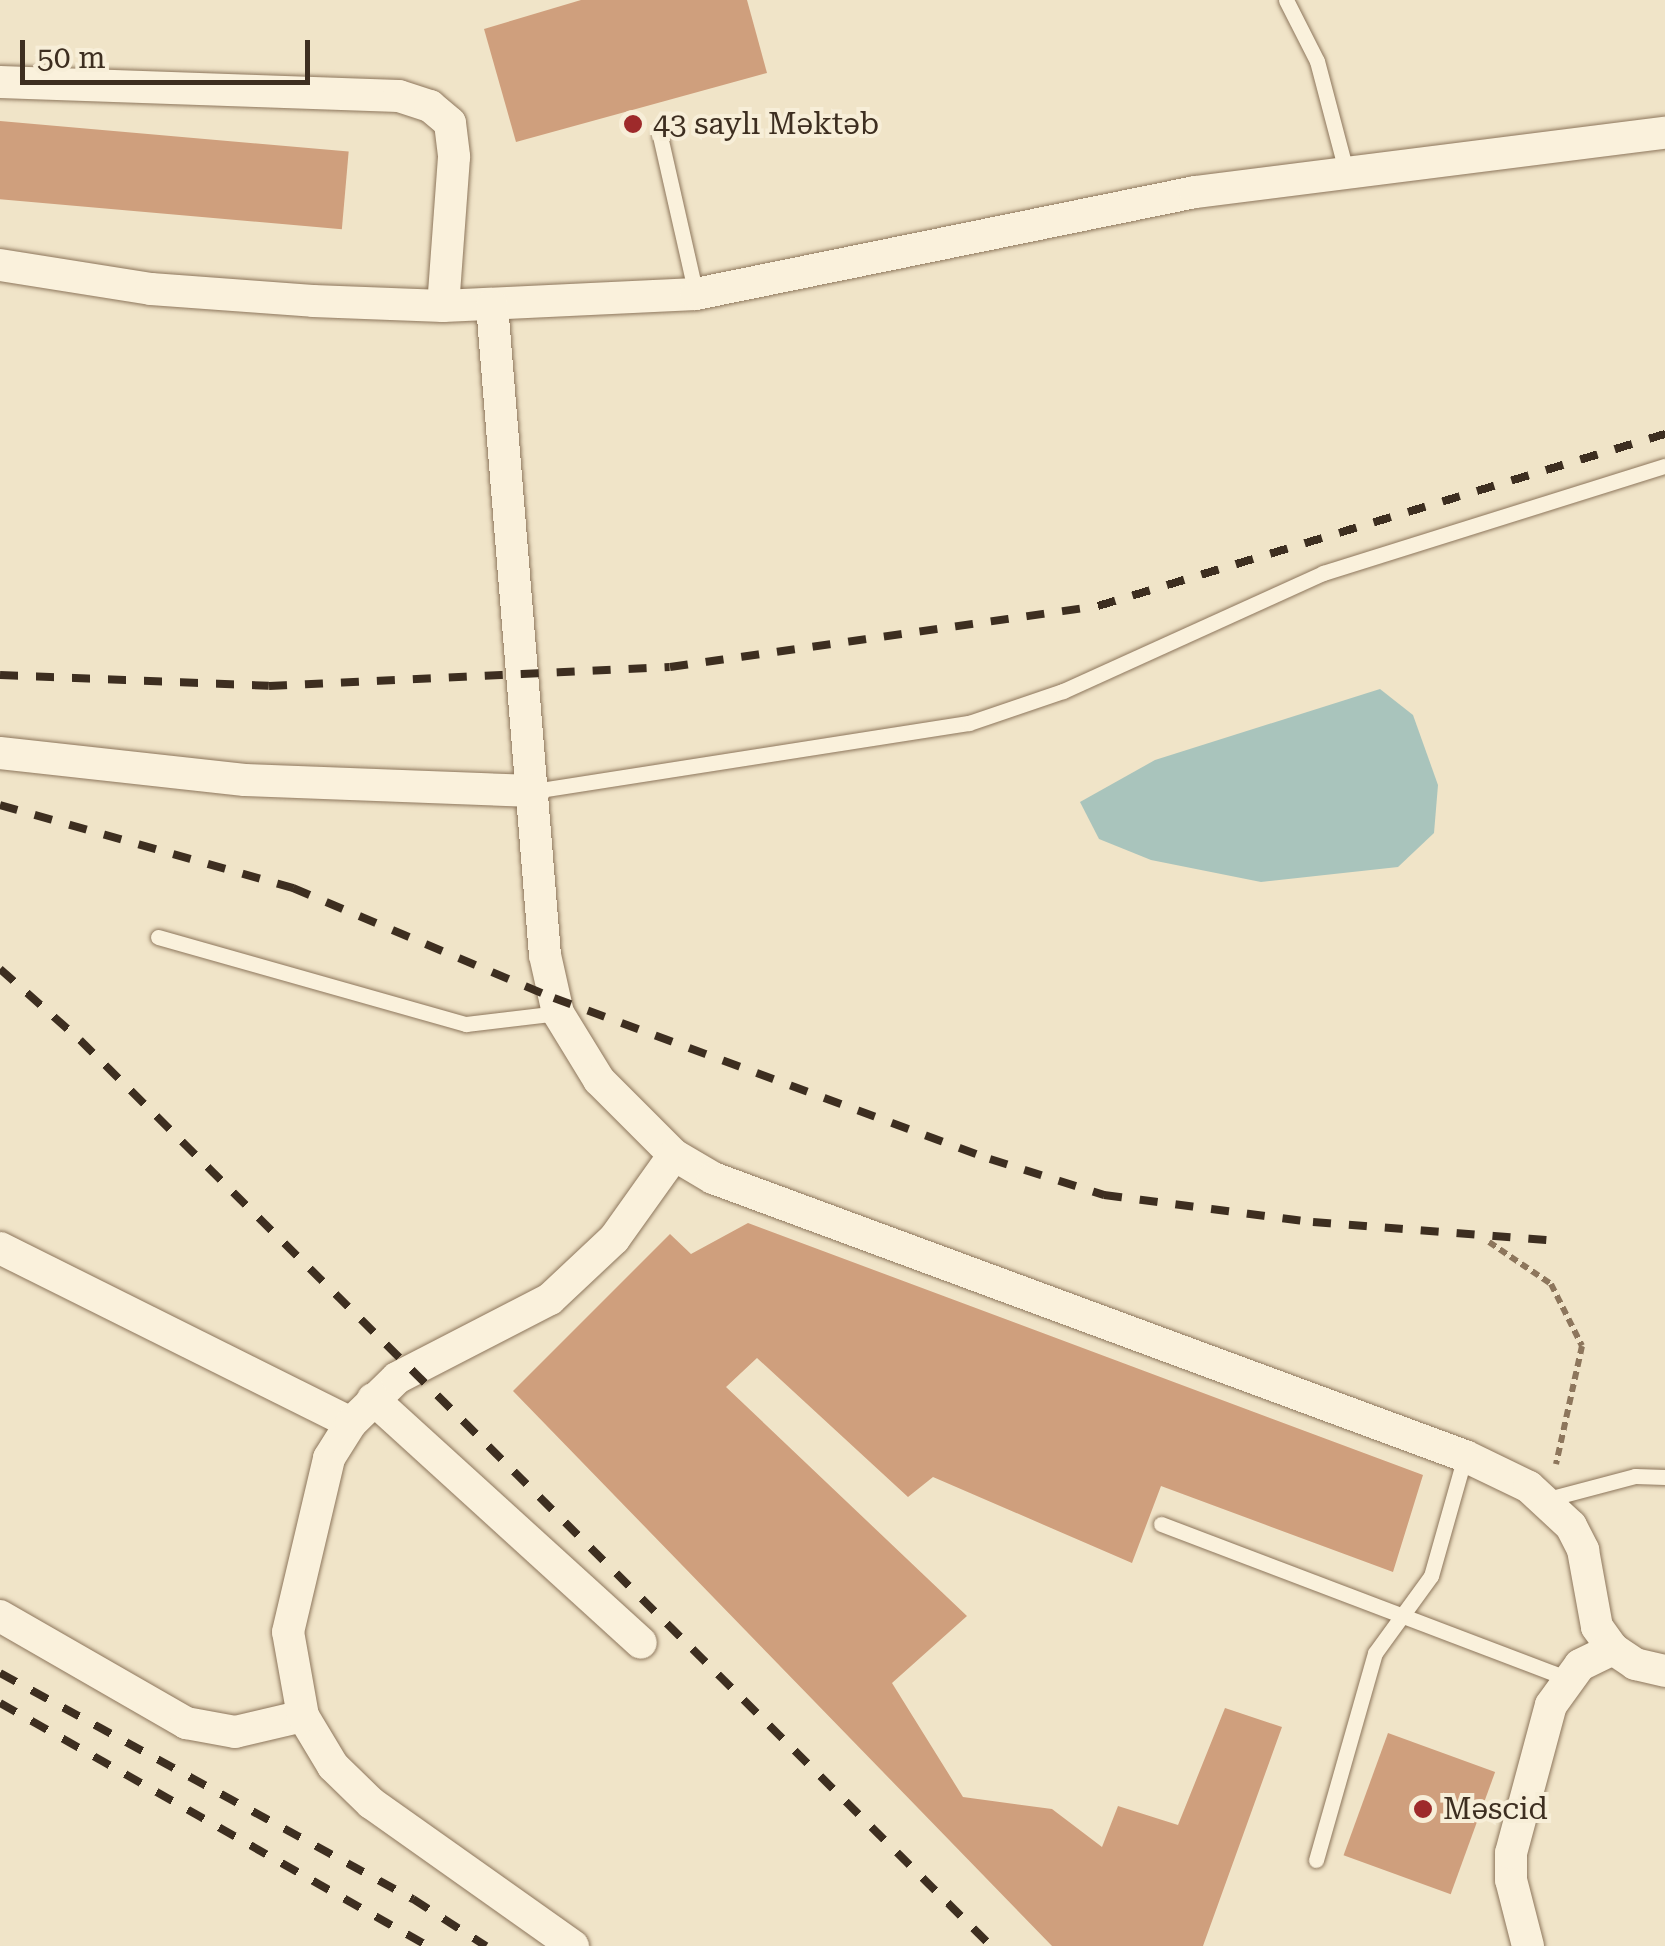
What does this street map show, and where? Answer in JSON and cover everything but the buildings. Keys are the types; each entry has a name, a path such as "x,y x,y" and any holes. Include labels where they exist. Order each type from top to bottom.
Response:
{"street":[{"path":"0,82 399,96 430,106 450,123 454,157 444,306"},
{"path":"0,266 151,289 444,306 696,294 1195,192 1665,133"},
{"path":"492,305 545,955 558,1013 598,1080 674,1155 762,1198 1465,1456 1548,1500 1583,1550 1598,1627 1612,1649 1635,1664 1665,1671"},
{"path":"0,754 245,780 534,791"},
{"path":"573,1946 372,1803 332,1766 303,1716 288,1632 329,1458 362,1411 398,1378 550,1299 614,1239 674,1155"},
{"path":"0,1248 362,1411 641,1643"},
{"path":"0,1616 186,1723 235,1732 303,1716"},
{"path":"1528,1946 1511,1853 1551,1704 1566,1678 1612,1649"}],"lane":[{"path":"1286,0 1317,61 1346,171"},
{"path":"660,136 696,294"},
{"path":"534,791 969,723 1063,691 1324,573 1665,466"},
{"path":"158,937 466,1024 558,1013"},
{"path":"1316,1860 1362,1687 1375,1652 1439,1557 1465,1456"},
{"path":"1548,1500 1635,1476 1665,1477"},
{"path":"1160,1524 1566,1678"}],"path":[{"path":"1489,1242 1551,1284 1582,1346 1548,1500"}],"water":[{"path":"1380,689 1413,715 1438,785 1434,833 1398,867 1261,882 1151,860 1099,839 1080,802 1155,760"}],"railway":[{"path":"0,675 269,686 670,667 1098,606 1665,434"},
{"path":"0,805 293,888 554,998 990,1159 1104,1195 1313,1222 1562,1241"},
{"path":"0,969 80,1040 991,1946"},
{"path":"0,1673 413,1899 486,1946"},
{"path":"0,1703 427,1946"}],"place":[{"name":"43 saylı Məktəb","path":"633,124"},
{"name":"Məscid","path":"1423,1809"}]}
